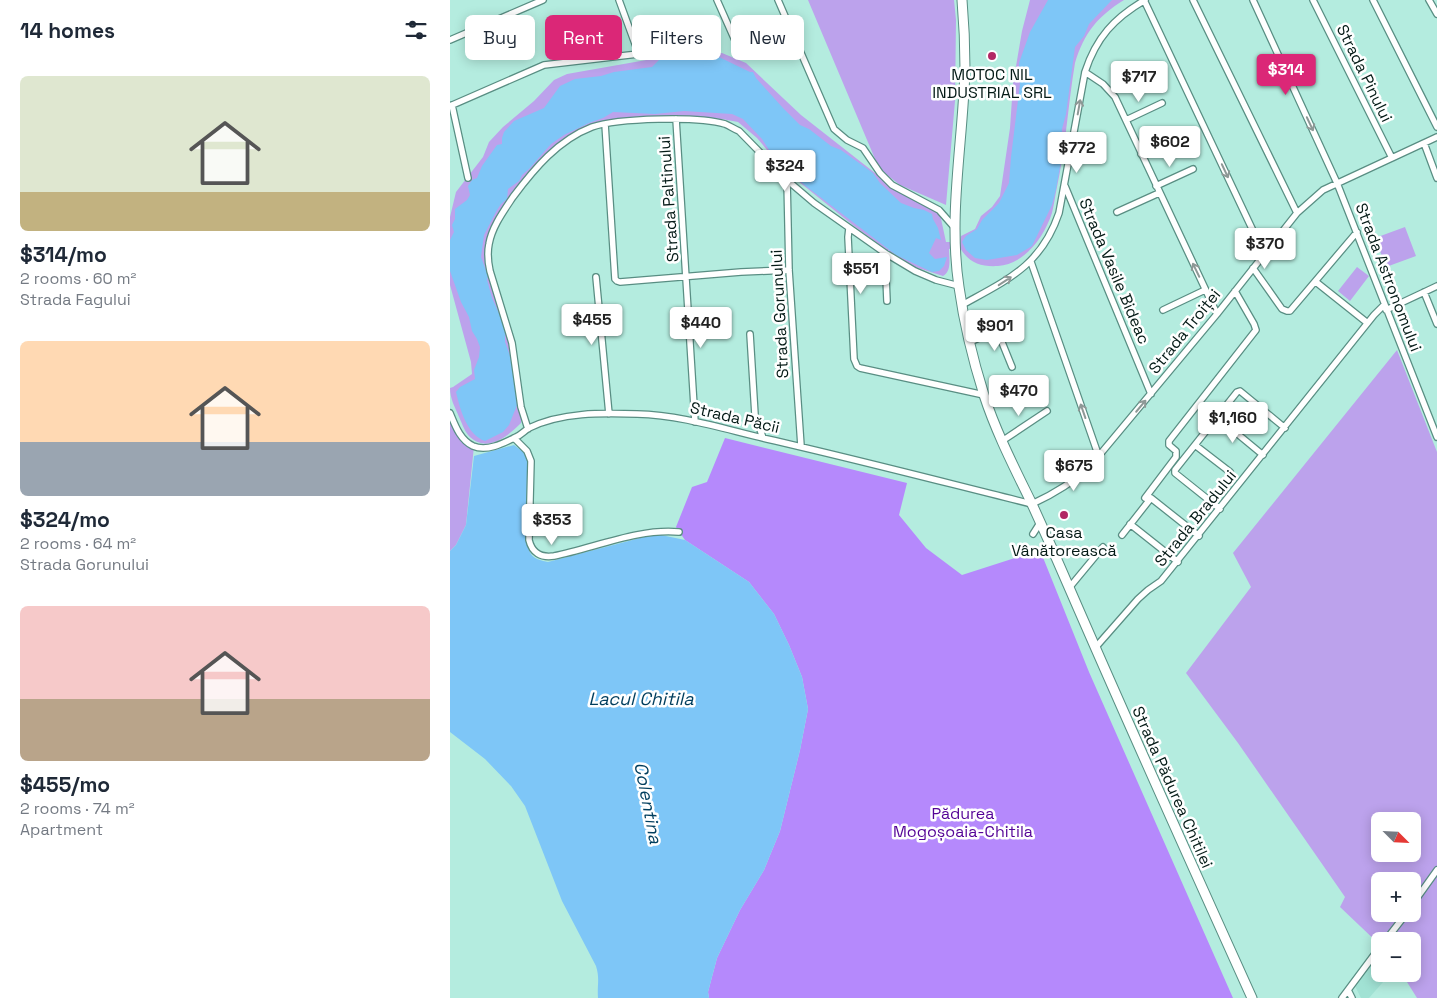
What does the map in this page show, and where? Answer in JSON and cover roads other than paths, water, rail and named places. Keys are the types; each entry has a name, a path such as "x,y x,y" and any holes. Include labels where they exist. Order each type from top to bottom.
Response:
{"main road":[{"name":"Strada Pădurea Chitilei","path":"962,0 965,70 954,227 962,305 984,395 1002,441 1032,504 1252,998"}],"street":[{"path":"450,40 543,0"},
{"path":"468,178 451,106 544,65 636,55 638,53 620,0"},
{"path":"717,0 731,32"},
{"path":"778,0 834,129 843,137 863,148 880,173 892,185 939,210 954,227"},
{"path":"962,305 1002,283 1031,262 1043,248 1059,214 1085,72 1090,58 1103,34 1121,16 1144,0 1264,254"},
{"path":"1193,0 1297,213"},
{"name":"Strada Astronomului","path":"1253,0 1337,183 1437,437"},
{"name":"Strada Pinului","path":"1313,0 1392,158"},
{"path":"1373,0 1437,127"},
{"path":"1429,0 1437,14"},
{"path":"1085,72 1103,84 1112,93 1217,314"},
{"path":"1126,120 1162,103"},
{"path":"528,429 521,407 512,343 490,271 488,259 489,244 500,216 531,174 548,155 566,141 594,127 621,122 676,119 723,123 731,126 739,131 787,180 885,254 915,271 936,280 959,286"},
{"name":"Strada Paltinului","path":"676,119 695,422"},
{"path":"605,124 615,279 617,281 789,270"},
{"name":"Strada Troiței","path":"1032,504 1083,473 1099,457 1217,314 1297,213 1315,195 1437,137"},
{"path":"1141,154 1176,138"},
{"path":"1424,143 1437,178"},
{"path":"1156,186 1193,169"},
{"name":"Strada Gorunului","path":"787,180 789,270 801,446"},
{"name":"Strada Vasile Bideac","path":"1065,186 1151,394"},
{"path":"1118,212 1159,193"},
{"path":"850,228 848,245 854,359 857,366 984,395"},
{"path":"1253,268 1282,309 1287,311 1293,309 1357,232"},
{"path":"885,254 887,300"},
{"path":"1031,262 1099,457"},
{"path":"596,277 609,414"},
{"path":"1316,282 1365,321"},
{"path":"1385,307 1437,286"},
{"path":"1163,310 1206,290"},
{"path":"1145,498 1176,457 1176,451 1169,445 1169,441 1256,330 1235,290"},
{"path":"1424,292 1437,324"},
{"name":"Strada Bradului","path":"1095,649 1138,599 1162,581 1374,315 1385,307"},
{"path":"970,342 1014,322"},
{"path":"998,330 1012,367"},
{"path":"750,334 755,415 763,438"},
{"path":"988,406 1018,385"},
{"path":"1220,509 1174,472 1195,444 1238,391 1285,428"},
{"path":"1002,441 1047,410"},
{"name":"Strada Păcii","path":"450,413 465,441 474,446 484,448 514,438 528,429 563,418 609,414 664,416 801,446 1032,504"},
{"path":"1217,417 1263,455"},
{"path":"514,438 527,451 531,461 529,540 532,550 536,554 548,557 639,534 679,532"},
{"path":"1195,444 1230,472"},
{"path":"1122,534 1151,498 1199,536"},
{"path":"1033,534 1040,523"},
{"path":"1130,524 1178,562"},
{"path":"1069,588 1103,547"},
{"path":"1421,892 1437,870"},
{"path":"1392,932 1400,922"},
{"path":"1342,998 1371,959"},
{"path":"1348,990 1352,998"}],"water":[{"path":"1048,0 1112,0 1089,24 1084,36 1075,47 1066,114 1062,129 1061,161 1056,189 1052,205 1032,246 1017,255 987,260 975,258 966,250 962,242 966,236 977,229 982,220 999,203 1009,183 1020,84 1019,63 1030,32"},
{"path":"721,58 753,72 756,78 800,125 809,129 831,146 841,150 873,173 880,183 901,203 932,214 941,240 936,238 929,253 935,259 947,257 944,266 939,271 932,272 896,255 791,174 743,119 732,114 684,111 655,114 613,112 564,135 551,144 522,175 519,181 508,189 507,199 497,210 484,235 481,257 488,276 487,280 492,298 502,320 505,342 513,364 517,405 509,425 503,432 485,441 473,433 465,421 456,392 460,387 475,379 474,370 479,357 480,347 472,331 469,317 461,302 450,271 450,240 454,232 452,225 455,219 455,209 467,200 470,195 468,186 472,180 477,178 482,166 497,145 502,144 504,132 514,121 544,108 560,86 575,79 652,67 659,60 721,60"},
{"name":"Lacul Chitila","path":"514,445 527,455 529,483 525,529 528,547 534,557 548,562 644,537 661,535 685,540 749,582 774,614 802,677 808,709 780,831 764,870 740,910 717,958 708,992 709,998 598,998 596,966 562,901 525,806 511,786 485,759 450,732 450,551 456,545 466,525 474,456"}],"place":[{"name":"MOTOC NIL INDUSTRIAL SRL","path":"992,56"},
{"name":"Casa Vânătorească","path":"1064,515"}],"water label":[{"name":"Colentina","path":"648,803"}],"park label":[{"name":"Pădurea Mogoșoaia-Chitila","path":"963,822"}]}
